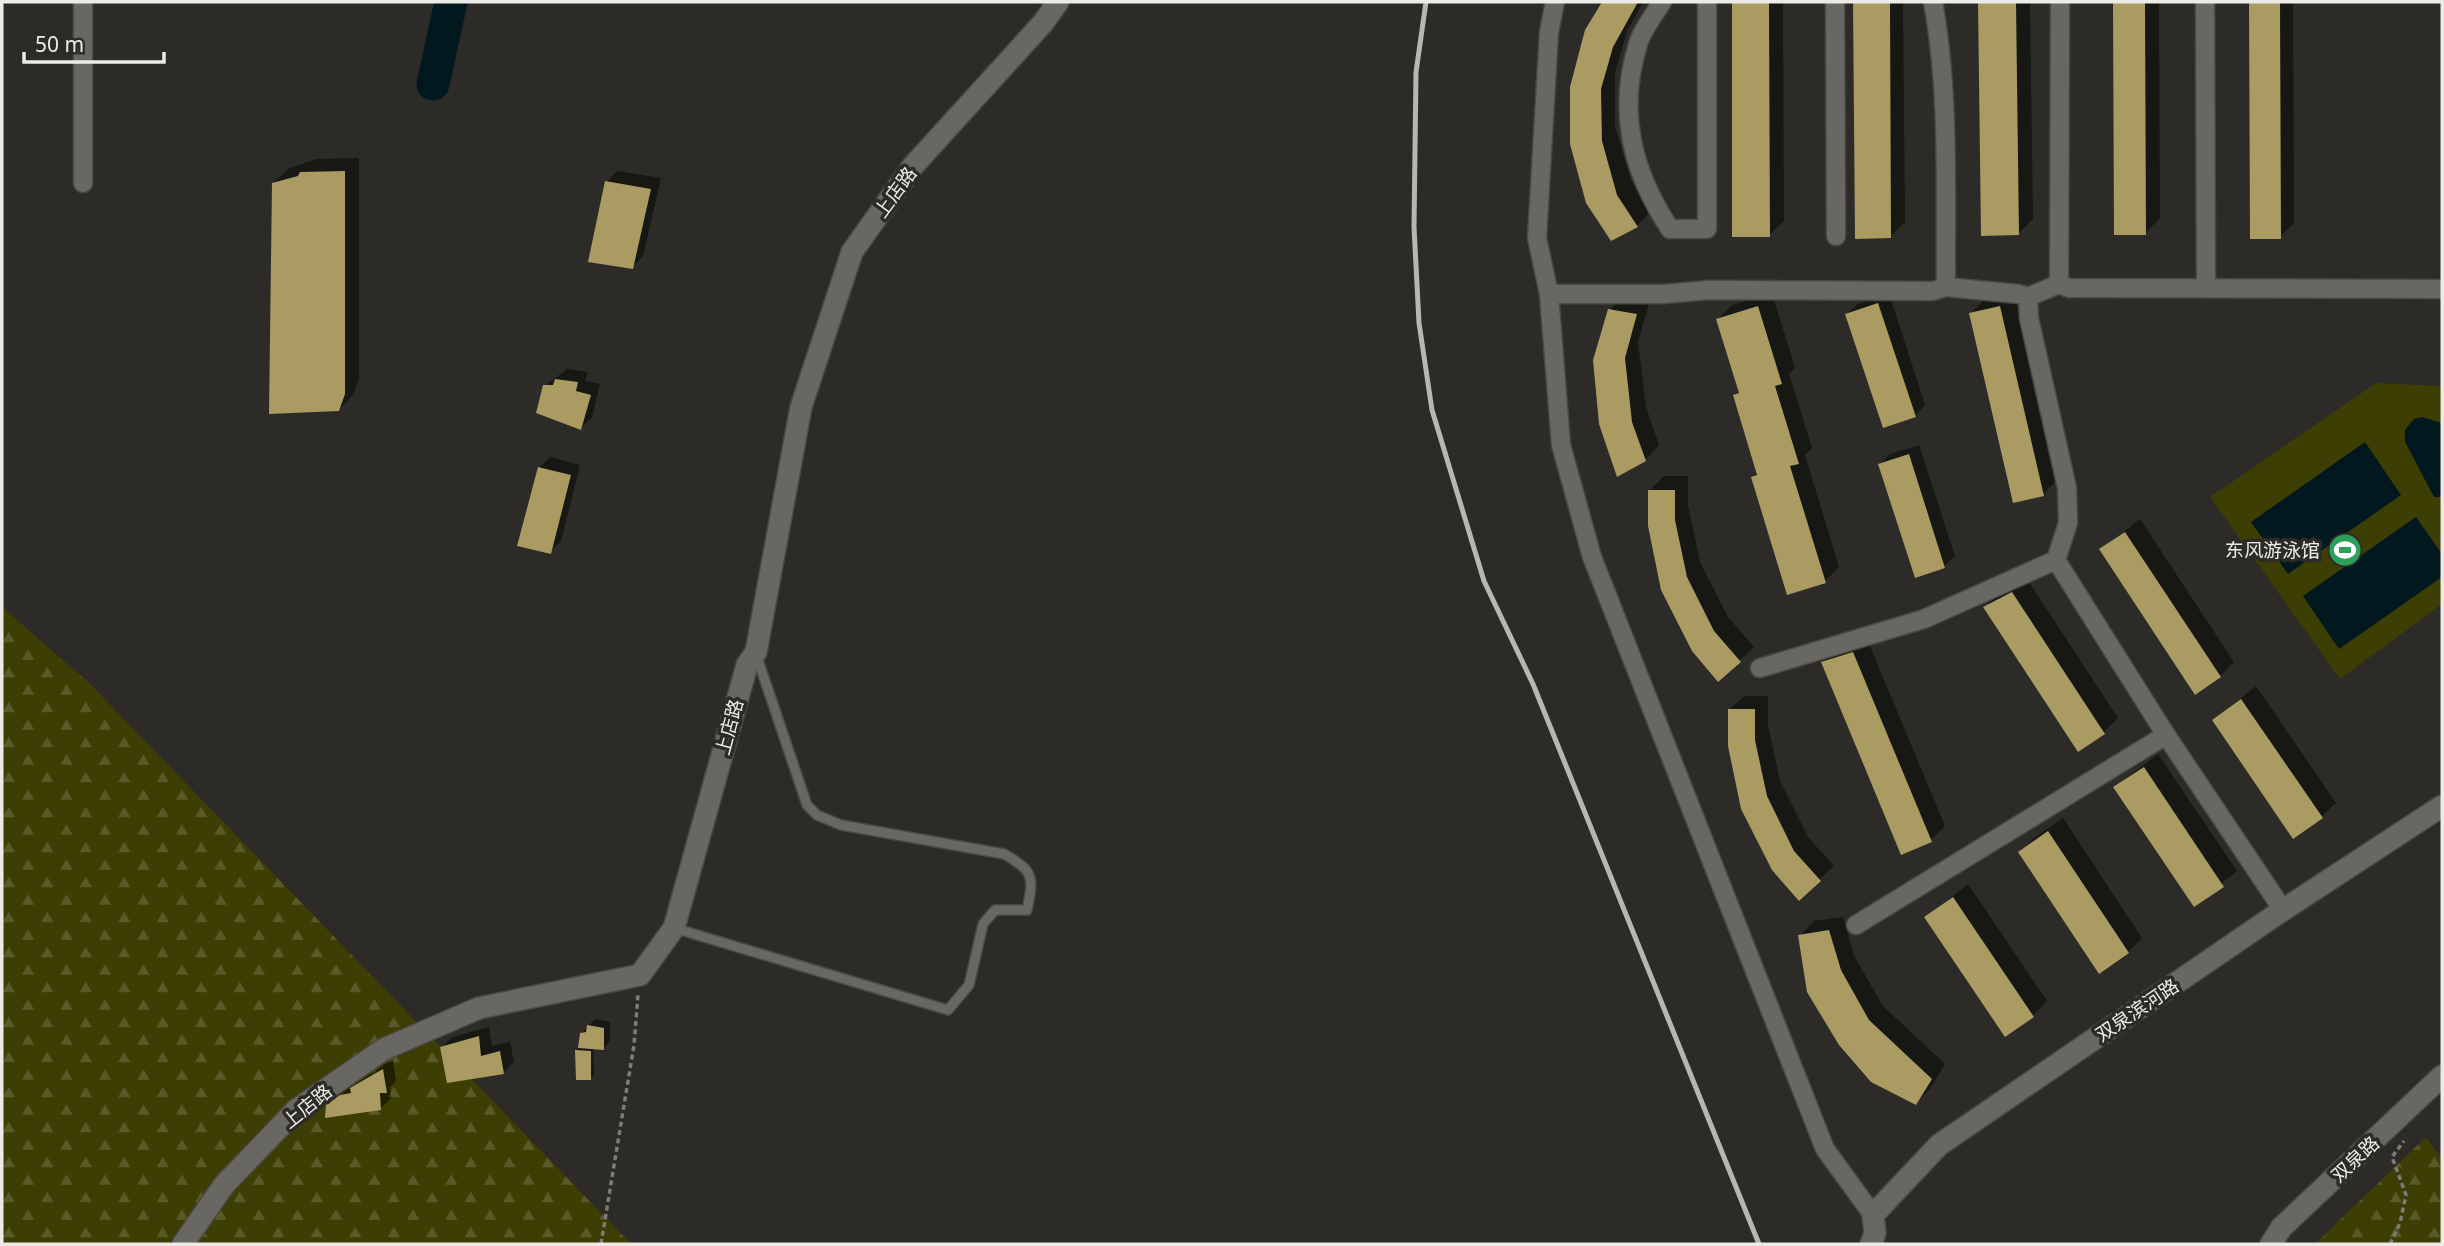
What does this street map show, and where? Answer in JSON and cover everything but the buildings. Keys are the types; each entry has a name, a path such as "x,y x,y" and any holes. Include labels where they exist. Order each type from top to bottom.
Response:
{"street":[{"path":"83,2 83,183"},
{"name":"上店路","path":"183,1244 224,1185 296,1111 384,1049 479,1008 640,975 674,928 747,665 755,652 801,407 852,252 913,166 1043,23 1058,2"},
{"path":"1555,2 1549,32 1537,238 1549,293 1562,445 1592,557 1825,1149 1873,1215 1875,1233 1871,1244"},
{"path":"1662,2 1638,42 1627,109 1634,155 1648,195 1670,229 1707,229 1707,2"},
{"path":"1835,2 1836,236"},
{"path":"1933,2 1938,30 1943,120 1946,287"},
{"path":"2059,284 2060,2"},
{"path":"2205,2 2206,287"},
{"path":"1549,293 1664,293 1709,290 1933,291 1946,287 2019,293 2028,297 2059,284 2069,288 2442,289"},
{"path":"1760,668 1924,619 2056,560 2068,523 2067,488 2029,318 2028,297"},
{"path":"2056,560 2166,735 2283,910"},
{"path":"1856,925 2166,735"},
{"name":"双泉滨河路","path":"1873,1215 1939,1145 2283,910 2442,806"},
{"name":"双泉路","path":"2271,1244 2281,1228 2442,1076"}],"lane":[{"path":"674,928 948,1010 969,985 983,924 995,910 1027,910 1033,884 1026,866 1004,854 841,825 817,815 807,805 755,652"}],"path":[{"path":"601,1244 634,1045 640,975"},
{"path":"2389,1244 2400,1223 2406,1195 2392,1157 2406,1139 2394,1121"}],"green space":[{"name":"东风游泳馆","path":"2376,383 2442,386 2442,604 2340,679 2210,497"},
{"path":"2,607 89,683 631,1244 2,1244"},
{"path":"2426,1137 2442,1159 2442,1244 2315,1244"}],"water":[{"path":"2422,417 2442,423 2442,497 2434,497 2405,442 2405,430 2414,419"},
{"path":"2365,442 2401,495 2288,574 2251,522"},
{"path":"2416,517 2442,554 2442,577 2339,649 2303,596"}],"waterway":[{"path":"433,84 451,2"}],"railway":[{"path":"1426,2 1416,72 1414,227 1419,323 1432,410 1484,581 1533,684 1759,1244"}],"place":[{"name":"东风游泳馆","path":"2345,550"}]}
